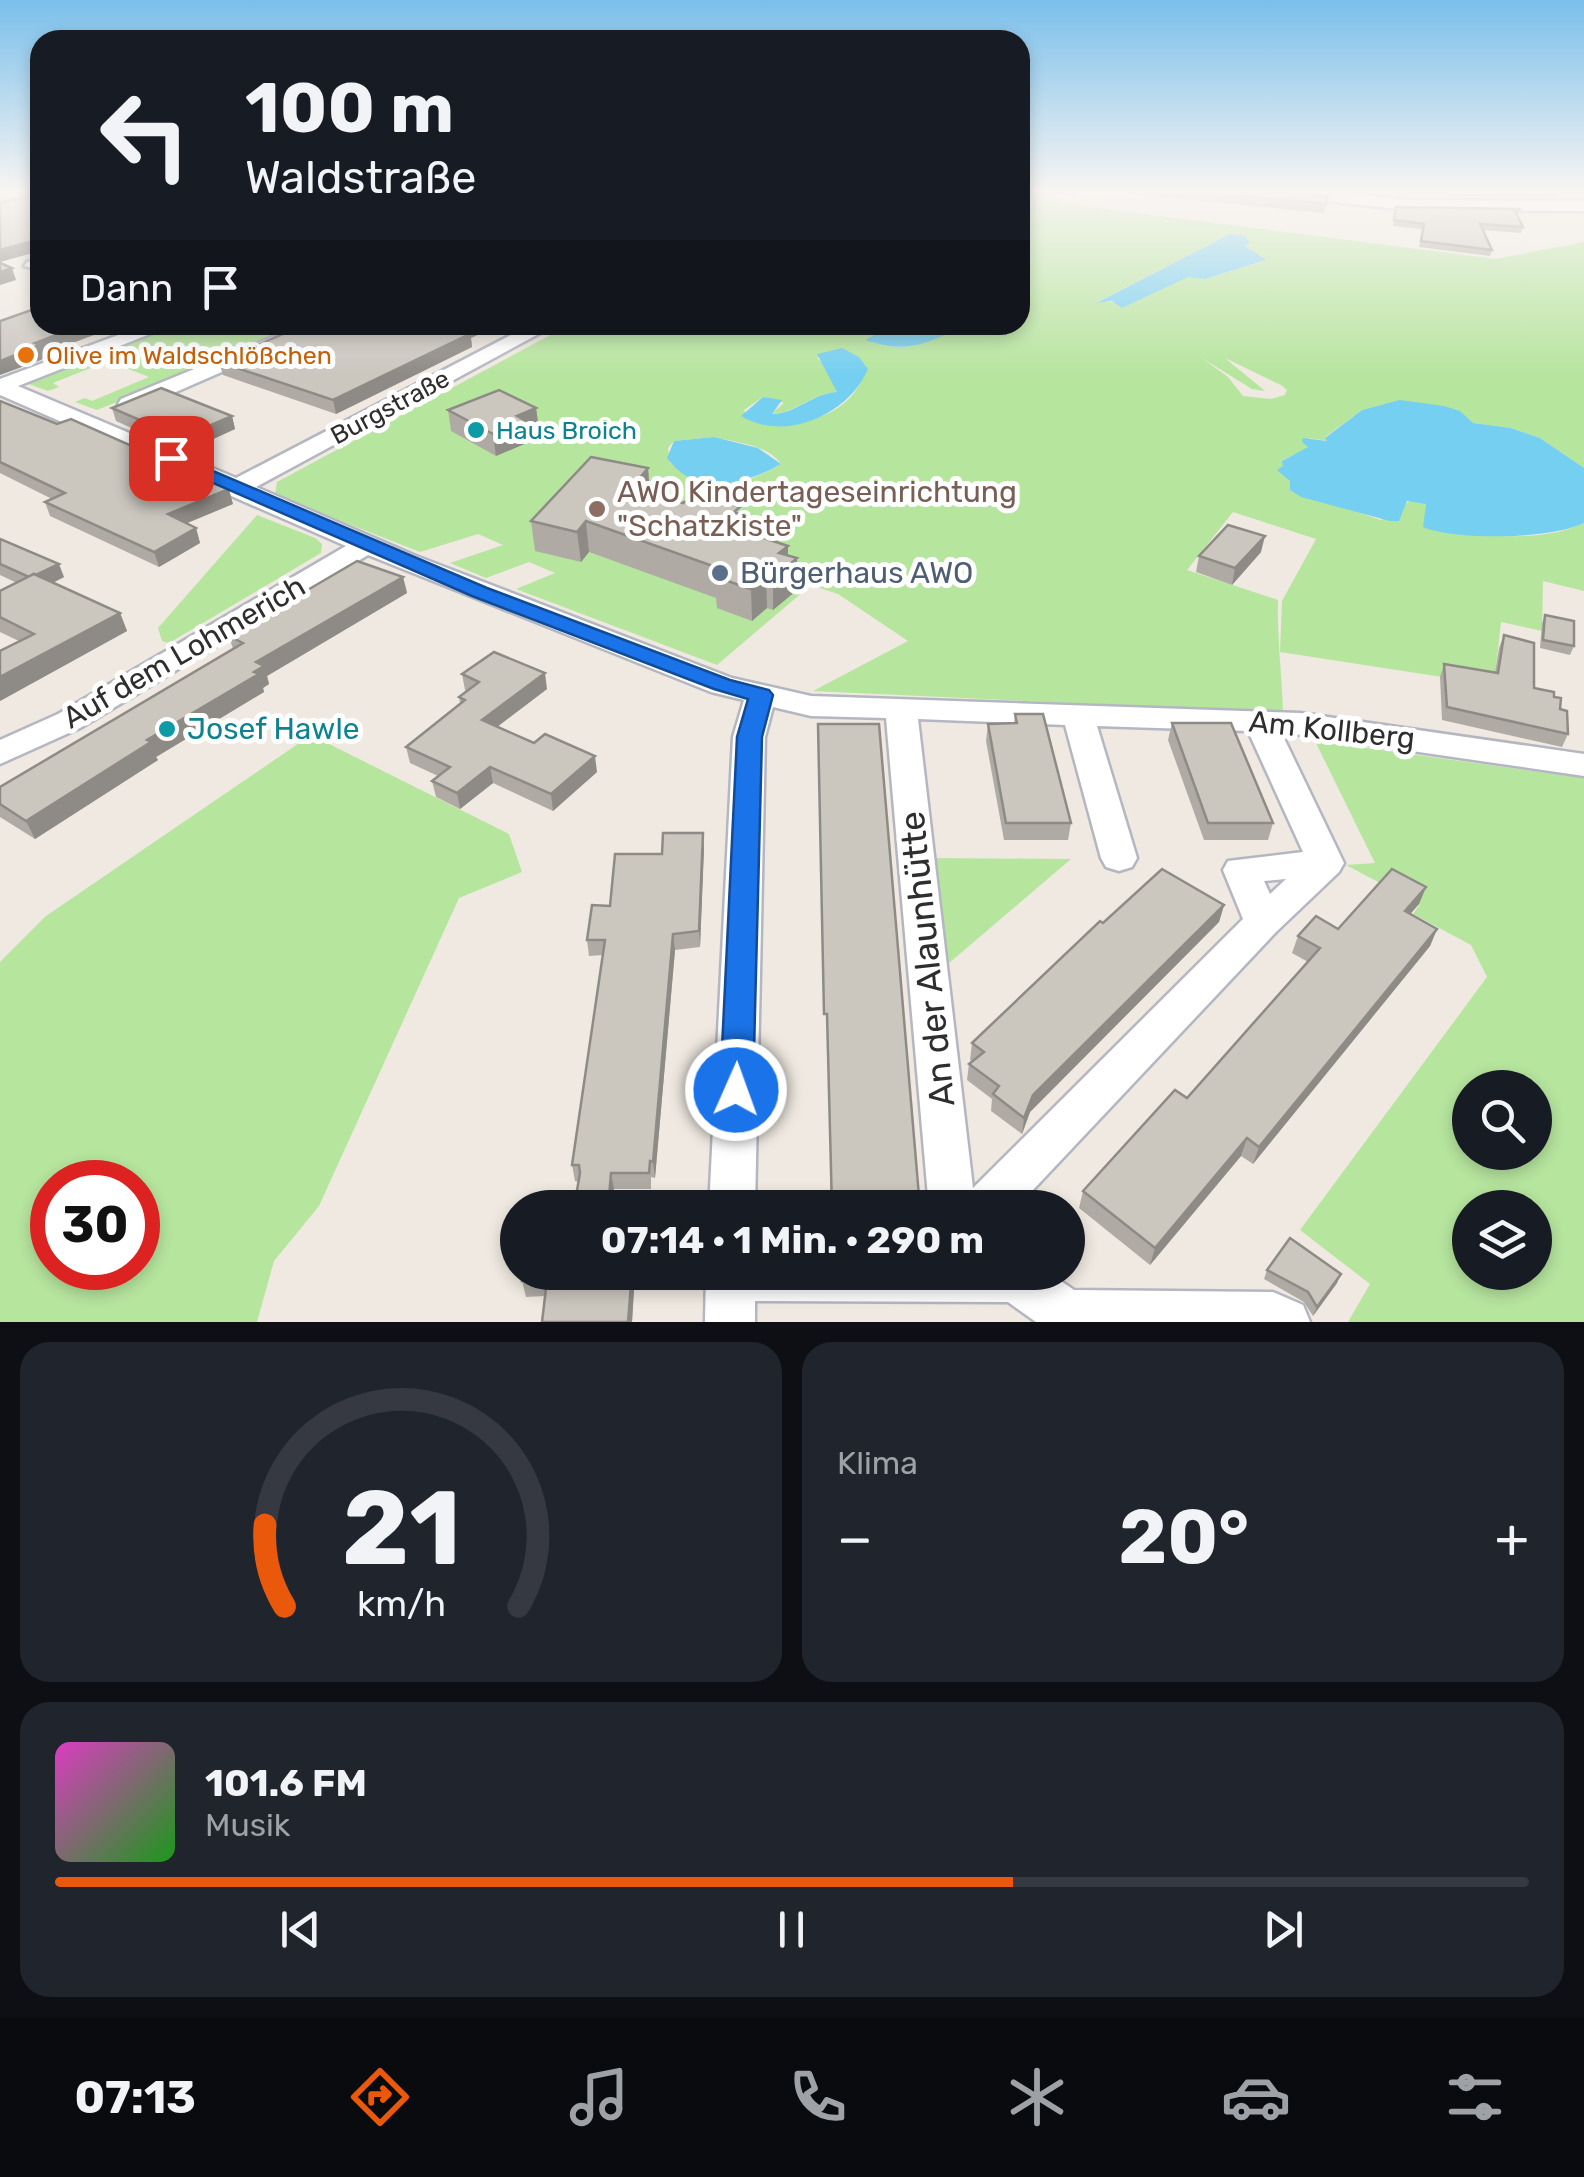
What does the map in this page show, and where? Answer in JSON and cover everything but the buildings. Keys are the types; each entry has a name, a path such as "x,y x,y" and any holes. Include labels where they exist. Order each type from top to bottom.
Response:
{"street":[{"path":"0,387 138,335"},
{"path":"90,420 296,335"},
{"name":"Burgstraße","path":"236,488 526,335"},
{"name":"Am Kollberg","path":"0,387 90,420 366,545 722,684 761,695 811,706 1259,720 1584,766"},
{"name":"Auf dem Lohmerich","path":"0,754 69,721 366,545"},
{"path":"733,1190 750,737 761,695"},
{"name":"An der Alaunhütte","path":"901,710 950,1190"},
{"path":"1078,715 1119,858"},
{"path":"1002,1190 1263,922 1326,864 1259,720"},
{"path":"1031,1290 1067,1314 1274,1316 1285,1322"}],"green space":[{"path":"1030,252 1195,252 1097,302 1119,302 1122,308 1188,276 1205,279 1264,261 1252,252 1439,252 1496,259 1534,252 1584,252 1584,468 1540,438 1511,428 1473,423 1444,406 1385,404 1362,410 1325,437 1328,441 1309,438 1309,447 1283,460 1325,501 1381,520 1413,499 1426,503 1424,527 1461,533 1526,536 1567,530 1584,523 1584,591 1543,581 1542,631 1501,622 1494,685 1280,652 1282,601 1316,539 1233,512 1187,570 1278,600 1278,629 1283,713 813,691 908,641 838,594 811,585 717,665 516,589 555,573 529,562 486,578 450,563 503,545 478,534 420,552 275,495 277,482 550,335 875,335 866,340 895,347 916,345 940,335 1030,335","holes":["844,350 866,366 860,384 836,409 803,421 749,420 744,410 763,397 784,403 771,414 837,392 827,367 817,358","1202,358 1252,389 1265,391 1225,358 1281,385 1287,390 1285,395 1271,399 1243,396 1228,377","714,437 760,448 781,464 752,478 726,484 699,479 670,463 668,448 674,441"]},
{"path":"148,335 282,335 97,410 75,402 85,398 92,401 149,377 108,361 53,383 59,387 48,391 26,383"},
{"path":"257,515 315,538 322,544 321,553 169,643 162,641 158,628"},
{"path":"311,735 509,834 522,872 459,898 319,1206 274,1261 257,1322 0,1322 0,962 46,916"},
{"path":"1315,741 1584,778 1584,1322 1348,1322 1370,1284 1300,1230 1487,977 1471,945 1413,914 1420,904 1346,865 1375,863"},
{"path":"928,858 1071,859 942,969"}],"water":[{"path":"1196,252 1254,252 1266,260 1205,279 1188,277 1122,308 1112,301 1096,303"},
{"path":"875,335 944,335 906,347 865,340"},
{"path":"842,348 859,357 868,369 859,385 831,411 796,425 759,424 741,416 763,397 782,400 772,414 837,392 817,354"},
{"path":"1400,400 1444,406 1460,411 1473,423 1511,428 1540,438 1584,468 1584,523 1528,535 1458,535 1423,527 1426,504 1407,501 1399,521 1390,521 1301,497 1290,490 1290,481 1277,470 1283,466 1282,461 1308,447 1303,438 1327,441 1325,438 1362,410"},
{"path":"714,437 758,448 781,464 752,477 722,484 692,479 667,458 674,441"}],"place":[{"name":"Olive im Waldschlößchen","path":"26,355"},
{"name":"Haus Broich","path":"476,430"},
{"name":"AWO Kindertageseinrichtung \"Schatzkiste\"","path":"597,509"},
{"name":"Bürgerhaus AWO","path":"720,573"},
{"name":"Josef Hawle","path":"167,729"}],"route":[{"path":"171,458 480,592 722,684 761,695 750,737 736,1090"}]}
